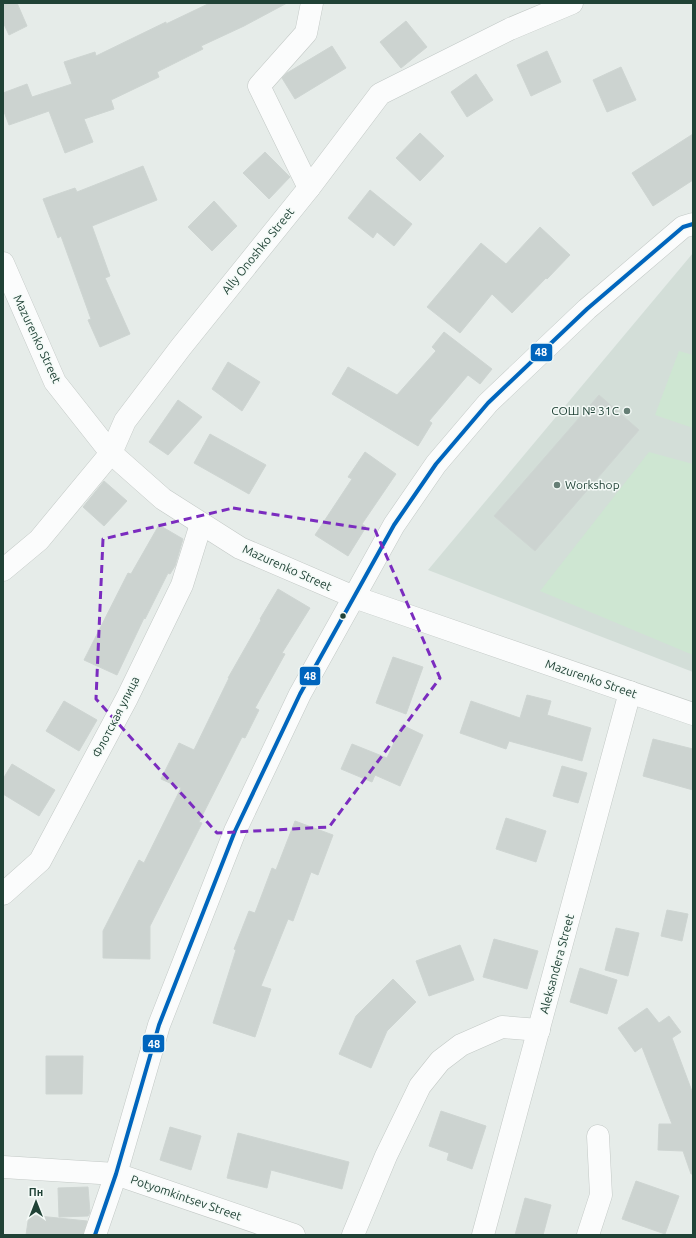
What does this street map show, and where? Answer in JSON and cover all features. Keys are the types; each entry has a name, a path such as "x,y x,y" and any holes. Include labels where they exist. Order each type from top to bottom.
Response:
{"street":[{"path":"309,188 259,86 306,33 312,3"},
{"name":"Ally Onoshko Street","path":"3,570 39,540 111,453 125,421 181,347 309,188 380,94 510,28 572,3"},
{"path":"95,1235 116,1174 159,1025 235,831 300,694 394,525 436,464 488,403 587,309 683,227 693,224"},
{"name":"Mazurenko Street","path":"3,263 55,382 111,453 163,499 201,524 240,548 354,597 693,714"},
{"name":"Флотская улица","path":"3,894 40,861 127,698 182,585 201,524"},
{"name":"Aleksandera Street","path":"483,1235 630,692"},
{"path":"353,1235 386,1156 420,1086 440,1061 461,1045 502,1027 539,1030"},
{"path":"588,1235 601,1195 598,1136"},
{"name":"Potyomkintsev Street","path":"3,1167 116,1174 294,1235"}],"highlighted area":[{"path":"233,508 375,530 440,678 329,827 217,833 96,699 103,539"}],"shaded area":[{"name":"СОШ № 31С","path":"693,253 693,672 428,570"}],"green space":[{"path":"679,351 693,355 693,428 655,415"},
{"path":"649,452 693,464 693,655 540,591"}],"building":[{"path":"3,3 17,3 27,26 9,35 3,22"},
{"path":"210,3 287,3 244,26 201,46 203,49 157,72 159,77 111,100 114,109 84,119 93,142 65,153 49,111 9,125 3,109 3,93 27,84 32,97 72,84 64,62 95,52 96,56 166,22 166,24"},
{"path":"406,21 427,47 401,68 380,42"},
{"path":"332,46 346,68 295,99 282,78 287,73"},
{"path":"547,51 561,82 531,96 517,65"},
{"path":"621,67 636,100 607,112 593,80"},
{"path":"476,74 493,100 467,117 451,92"},
{"path":"420,133 444,156 420,181 396,158"},
{"path":"693,134 693,180 653,206 632,173"},
{"path":"265,152 290,177 269,199 243,173"},
{"path":"143,166 157,200 92,226 110,276 105,278 130,334 100,347 88,320 91,319 61,236 58,238 43,199 75,188 77,192"},
{"path":"370,190 412,224 394,246 377,232 373,238 348,218"},
{"path":"214,201 237,226 212,251 188,227"},
{"path":"540,227 570,255 512,313 492,294 460,333 427,307 481,243 506,264"},
{"path":"444,332 492,369 480,384 468,375 429,421 432,423 418,446 332,394 348,367 397,395 436,351 432,347"},
{"path":"228,362 260,382 242,411 212,389"},
{"name":"Workshop","path":"599,395 639,430 535,551 494,516"},
{"path":"178,400 202,417 168,455 149,442"},
{"path":"210,434 266,465 249,494 194,463"},
{"path":"365,452 396,474 362,524 366,527 348,556 315,535 352,479 348,477"},
{"path":"104,481 127,501 104,526 83,507"},
{"path":"159,525 183,539 175,566 170,574 168,573 145,619 144,618 117,675 84,660 128,573 131,574"},
{"path":"278,589 310,608 282,653 285,654 255,708 259,710 245,738 242,737 199,822 202,823 150,926 150,959 103,958 103,931 139,860 144,863 181,788 161,779 179,743 194,750 228,678"},
{"path":"393,657 423,667 406,714 376,703"},
{"path":"527,695 551,701 547,715 591,728 582,761 509,741 506,749 460,733 471,701 520,718"},
{"path":"64,701 97,720 79,751 46,731"},
{"path":"402,725 423,735 400,786 375,775 372,782 341,769 352,744 387,758"},
{"path":"653,739 693,749 693,790 643,776"},
{"path":"12,764 55,790 39,816 3,794 3,779"},
{"path":"562,766 587,773 578,803 553,796"},
{"path":"506,818 546,831 536,862 496,849"},
{"path":"295,821 333,835 318,875 311,872 293,921 288,919 261,986 271,989 255,1037 213,1023 236,950 234,949 249,911 255,913 272,868 276,870"},
{"path":"667,910 688,914 682,941 661,936"},
{"path":"616,928 639,933 628,976 605,970"},
{"path":"494,939 538,951 527,989 483,977"},
{"path":"460,945 474,980 429,996 416,961"},
{"path":"580,968 617,980 607,1014 570,1002"},
{"path":"393,979 416,1002 387,1031 371,1068 339,1054 356,1016"},
{"path":"647,1008 659,1023 669,1016 681,1032 672,1038 693,1094 693,1174 691,1174 683,1151 658,1150 659,1124 672,1124 642,1047 635,1052 618,1028"},
{"path":"46,1056 83,1056 82,1094 46,1094"},
{"path":"441,1111 486,1126 472,1169 447,1160 449,1153 429,1146"},
{"path":"170,1127 201,1136 191,1170 160,1160"},
{"path":"238,1133 349,1162 342,1189 271,1170 267,1188 227,1178"},
{"path":"636,1181 679,1196 665,1234 622,1219"},
{"path":"88,1187 90,1213 88,1216 59,1217 58,1188"},
{"path":"525,1198 551,1205 543,1235 515,1235"},
{"path":"29,1215 87,1221 83,1235 26,1235"}],"transit line":[{"name":"48","path":"95,1235 116,1174 159,1025 235,831 300,694 394,525 436,464 488,403 587,309 683,227 693,224"}],"place":[{"name":"СОШ № 31С","path":"627,411"},
{"name":"Workshop","path":"557,485"}]}
